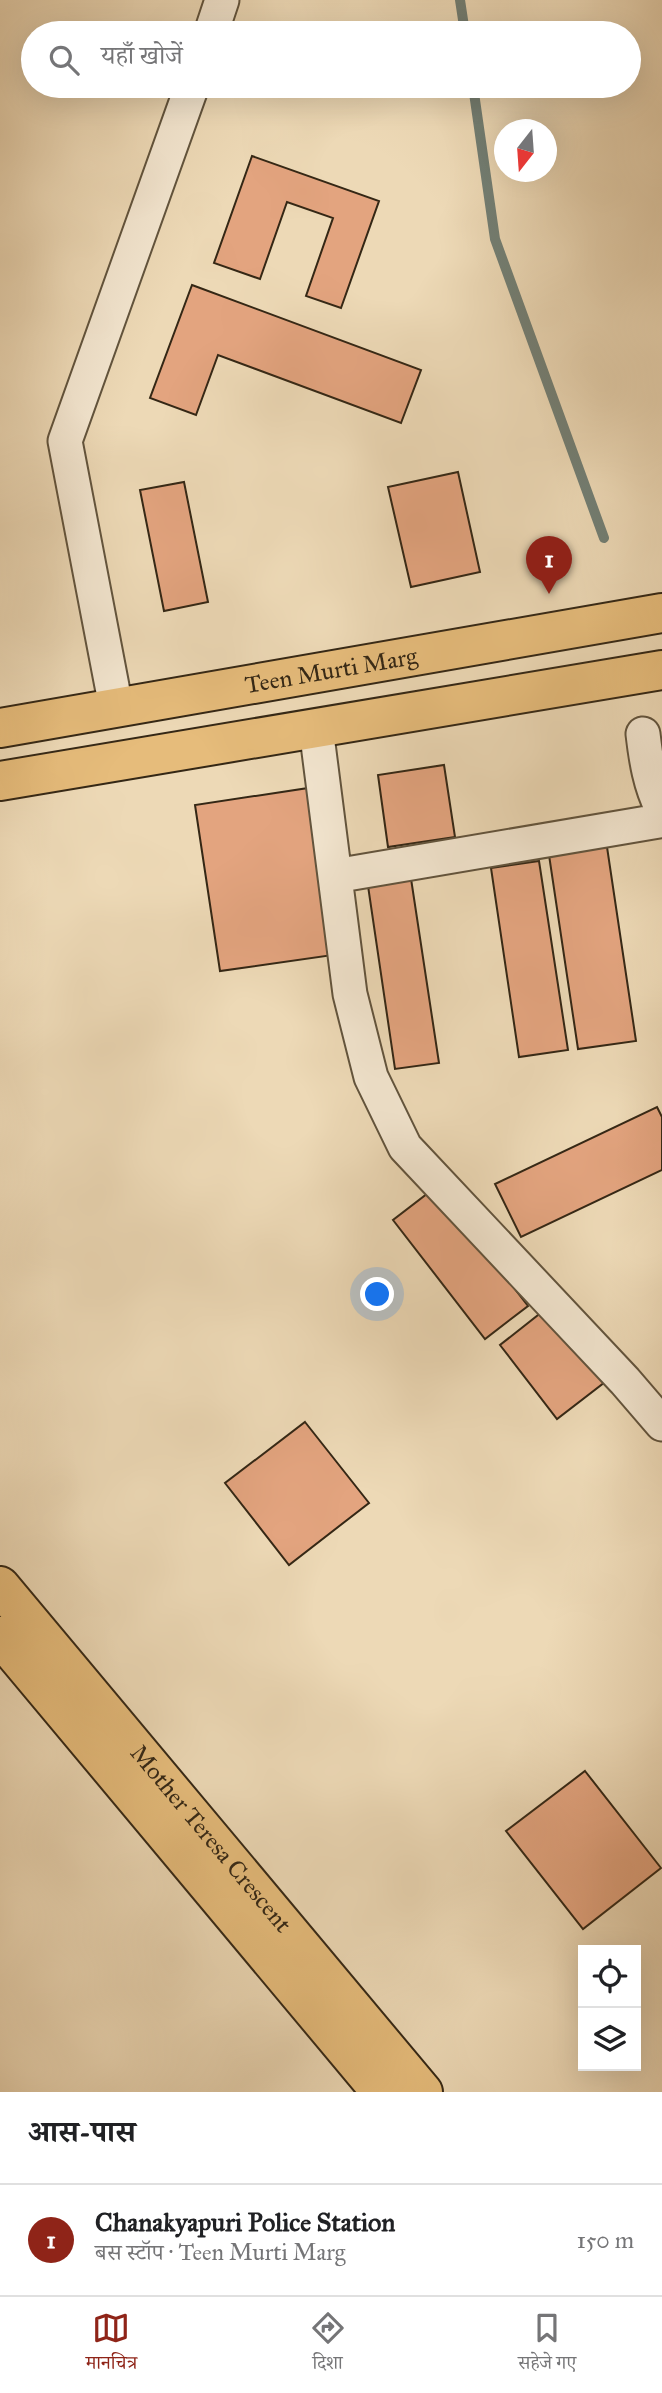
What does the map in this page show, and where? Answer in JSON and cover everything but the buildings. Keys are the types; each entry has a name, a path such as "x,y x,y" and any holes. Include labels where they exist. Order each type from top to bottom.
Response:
{"main road":[{"name":"Teen Murti Marg","path":"0,728 662,612"},
{"path":"0,781 662,670"},
{"name":"Mother Teresa Crescent","path":"0,1586 423,2092"},
{"name":"Mother Teresa Crescent","path":"0,1636 381,2092"}],"street":[{"path":"215,21 222,0"},
{"path":"116,707 65,441 188,98"},
{"path":"316,729 350,994 371,1077 405,1147 625,1381 662,1424"},
{"path":"335,876 660,815 646,762 643,734"}],"waterway":[{"path":"460,0 463,21"},
{"path":"475,98 495,239 604,538"}],"place":[{"name":"Chanakyapuri Police Station","path":"549,594"}]}
